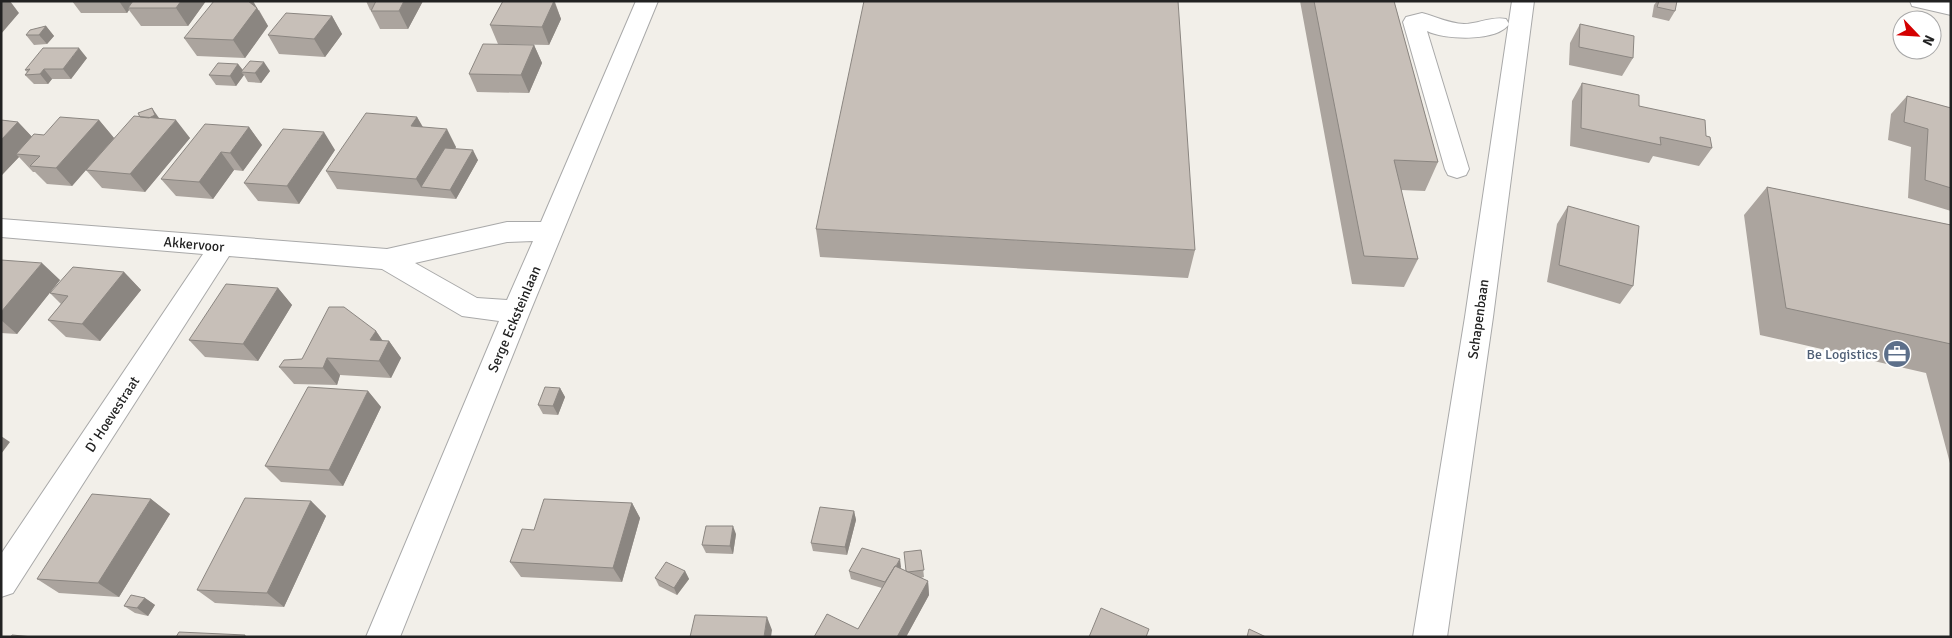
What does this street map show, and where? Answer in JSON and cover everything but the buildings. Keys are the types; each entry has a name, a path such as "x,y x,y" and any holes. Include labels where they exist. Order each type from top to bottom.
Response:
{"street":[{"name":"Serge Ecksteinlaan","path":"383,637 516,312 647,1"},
{"path":"1920,1 1951,10"},
{"path":"1457,170 1414,22 1417,11 1441,28 1489,29 1513,17"},
{"name":"Schapenbaan","path":"1430,637 1479,317 1513,17"},
{"name":"Akkervoor","path":"1,228 387,259 507,232 551,231"},
{"name":"D' Hoevestraat","path":"1,582 222,246"},
{"name":"Akkervoor","path":"387,259 472,308 516,312"}],"place":[{"name":"Be Logistics","path":"1897,354"}]}
